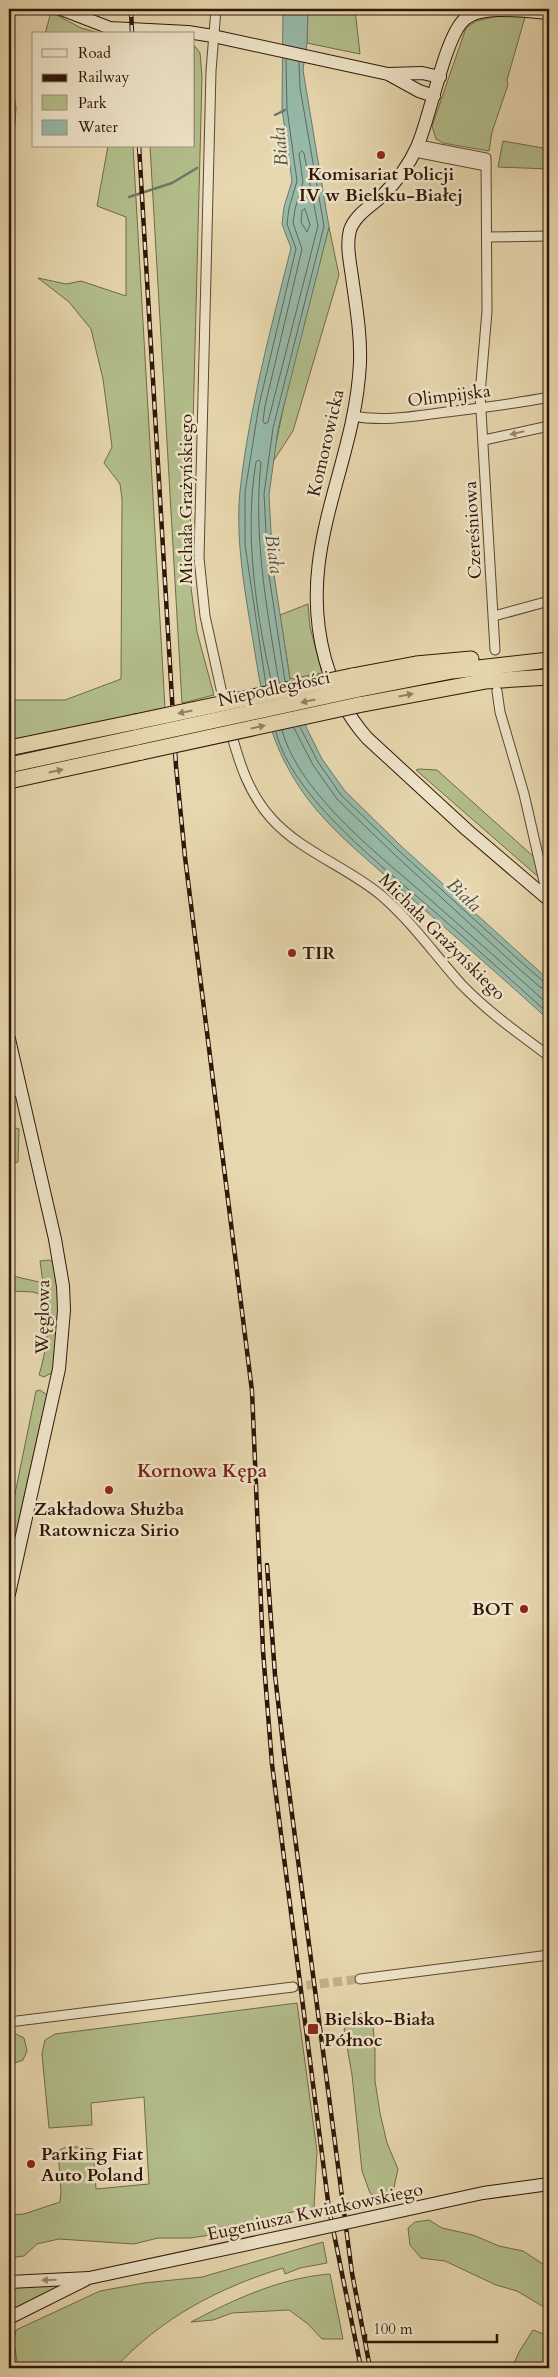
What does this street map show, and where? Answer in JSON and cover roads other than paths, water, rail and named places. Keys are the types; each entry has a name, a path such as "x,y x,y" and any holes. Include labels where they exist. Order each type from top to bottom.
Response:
{"highway":[{"name":"Niepodległości","path":"9,765 452,671 544,660"},
{"name":"Niepodległości","path":"355,691 549,677"},
{"name":"Niepodległości","path":"9,781 138,737"},
{"path":"9,748 138,737"}],"street":[{"path":"61,9 110,28 188,32"},
{"name":"Michała Grażyńskiego","path":"216,9 212,36 199,558 200,586 211,649 241,769 253,795 272,819 292,837 360,879 382,896 415,929 462,985 498,1018 549,1056"},
{"name":"Komorowicka","path":"542,12 484,11 464,14 455,32 417,148 394,183 362,213 350,230 349,254 360,346 359,377 352,416 320,547 316,580 316,608 321,642 340,702 352,721 367,738 467,830 549,900"},
{"path":"195,33 388,74 422,73 440,77"},
{"path":"388,74 419,91 434,96"},
{"name":"Czereśniowa","path":"417,148 486,162 487,311 480,394 495,650"},
{"path":"487,237 549,236"},
{"name":"Olimpijska","path":"352,416 382,420 481,408 549,397"},
{"path":"484,440 549,426"},
{"path":"494,616 549,601"},
{"path":"497,691 500,712 533,829 549,900"},
{"name":"Węglowa","path":"9,1040 14,1091 60,1264 64,1317 58,1378 9,1594"},
{"path":"360,1979 549,1955"},
{"path":"9,2022 294,1987"},
{"name":"Eugeniusza Kwiatkowskiego","path":"9,2282 89,2278 483,2193 549,2184"},
{"name":"Eugeniusza Kwiatkowskiego","path":"10,2319 89,2278"}],"water":[{"path":"283,9 308,9 307,43 303,70 329,227 278,429 269,495 273,568 291,686 307,729 322,759 345,791 401,846 549,980 549,1020 366,859 329,824 307,798 285,761 270,726 265,708 245,589 240,550 239,510 244,460 255,399 268,338 291,248 282,224 284,207 292,181 282,109"}],"waterway":[{"path":"275,115 285,110"},
{"path":"129,197 172,183 197,168"},
{"path":"9,1153 14,1149"}],"tunnel":[{"path":"293,1987 360,1979"}],"railway":[{"path":"131,9 132,32"},
{"path":"139,148 176,766 185,857 252,1391 263,1651 272,1764 329,2209 361,2368"},
{"path":"267,1565 275,1675 284,1753 352,2273 370,2368"}],"place":[{"name":"Komisariat Policji IV w Bielsku-Białej","path":"381,155"},
{"name":"TIR","path":"292,953"},
{"name":"Zakładowa Służba Ratownicza Sirio","path":"109,1490"},
{"name":"BOT","path":"524,1609"},
{"name":"Bielsko-Biała Północ","path":"313,2029"},
{"name":"Parking Fiat Auto Poland","path":"31,2164"}],"district":[{"name":"Kornowa Kępa","path":"202,1471"}],"water label":[{"name":"Biała","path":"280,147"},
{"name":"Biała","path":"274,554"},
{"name":"Biała","path":"464,895"}]}
